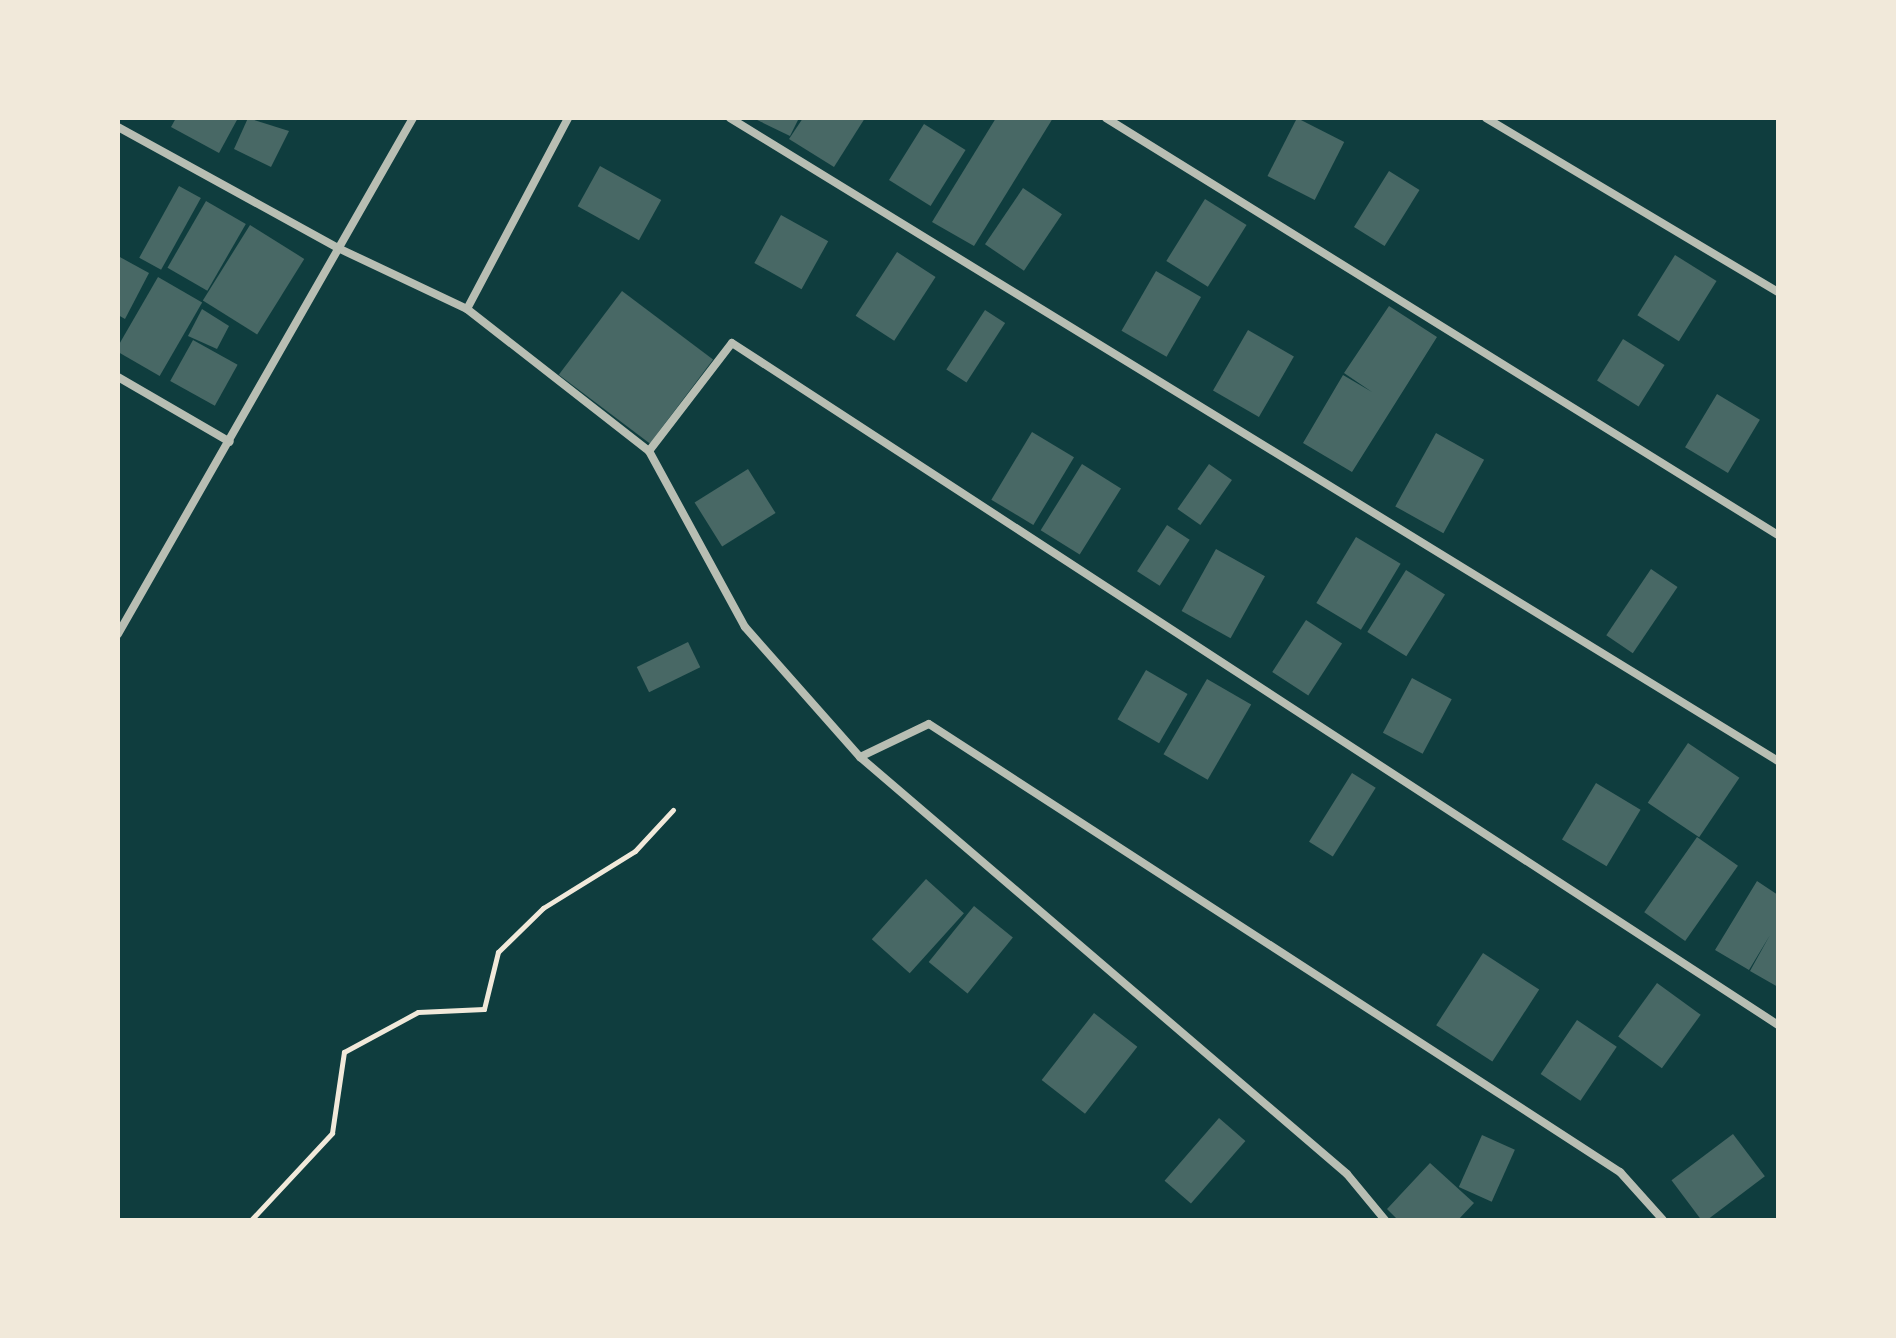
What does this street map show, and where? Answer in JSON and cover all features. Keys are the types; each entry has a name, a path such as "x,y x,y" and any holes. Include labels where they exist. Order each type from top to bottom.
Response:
{"street":[{"path":"118,634 121,621 230,442 413,118"},
{"path":"467,309 568,118"},
{"path":"730,118 1778,761"},
{"path":"1106,118 1778,535"},
{"path":"1486,118 1778,292"},
{"path":"118,127 338,248 467,309 649,451 745,627 860,757 1347,1174 1385,1220"},
{"path":"649,451 732,343 1778,1025"},
{"path":"118,377 230,442"},
{"path":"860,757 929,724 1620,1172 1663,1220"}],"path":[{"path":"251,1220 332,1133 344,1052 418,1012 484,1009 498,952 543,908 635,851 673,810"}],"building":[{"path":"176,118 238,118 219,153 171,127"},
{"path":"248,118 289,131 271,167 234,149"},
{"path":"753,118 799,118 790,136"},
{"path":"803,118 865,118 834,167 789,139"},
{"path":"996,118 1053,118 974,246 932,222"},
{"path":"1297,118 1344,142 1315,200 1267,176"},
{"path":"924,124 966,150 931,206 889,180"},
{"path":"600,166 661,200 639,240 578,206"},
{"path":"1389,171 1420,190 1385,246 1354,227"},
{"path":"179,186 201,198 161,270 139,258"},
{"path":"1023,188 1062,214 1024,271 985,244"},
{"path":"1205,199 1247,225 1208,287 1166,261"},
{"path":"206,201 246,224 207,291 168,268"},
{"path":"781,215 828,241 802,289 754,263"},
{"path":"250,225 304,259 257,334 203,300"},
{"path":"897,252 936,277 894,341 856,316"},
{"path":"1675,255 1717,281 1679,341 1637,315"},
{"path":"118,256 149,273 125,319 118,315"},
{"path":"1156,271 1201,297 1167,357 1122,331"},
{"path":"158,277 202,302 160,376 118,352 118,346"},
{"path":"622,291 713,360 650,443 559,375"},
{"path":"1389,306 1437,337 1352,472 1303,443 1343,375 1372,392 1344,373"},
{"path":"202,309 229,326 217,349 188,336"},
{"path":"985,310 1005,323 966,383 946,370"},
{"path":"1248,330 1294,356 1259,417 1213,391"},
{"path":"1623,339 1665,365 1639,407 1597,381"},
{"path":"193,340 238,365 215,406 170,381"},
{"path":"1717,394 1760,420 1728,473 1685,447"},
{"path":"1032,432 1074,457 1033,525 991,500"},
{"path":"1436,433 1484,460 1443,533 1395,506"},
{"path":"1082,464 1121,488 1080,555 1041,530"},
{"path":"1209,464 1232,480 1200,525 1177,509"},
{"path":"748,469 776,513 722,546 695,502"},
{"path":"1167,525 1190,540 1160,586 1137,571"},
{"path":"1356,537 1401,564 1361,630 1316,603"},
{"path":"1216,549 1265,576 1231,638 1182,611"},
{"path":"1651,569 1678,587 1633,653 1606,635"},
{"path":"1406,570 1445,594 1406,656 1367,632"},
{"path":"1306,620 1342,643 1308,695 1272,672"},
{"path":"688,642 700,667 649,692 637,667"},
{"path":"1146,670 1188,694 1159,743 1118,719"},
{"path":"1412,678 1452,699 1423,754 1383,733"},
{"path":"1207,679 1251,704 1208,780 1164,754"},
{"path":"1688,743 1739,778 1699,837 1648,803"},
{"path":"1352,773 1376,788 1333,857 1309,842"},
{"path":"1596,783 1641,810 1607,866 1562,840"},
{"path":"1697,837 1738,866 1685,941 1644,912"},
{"path":"926,879 964,913 910,973 872,939"},
{"path":"1757,881 1778,895 1778,987 1750,971 1770,935 1749,970 1715,950"},
{"path":"974,906 1013,937 968,993 929,962"},
{"path":"1483,953 1539,989 1492,1062 1436,1025"},
{"path":"1657,983 1701,1015 1662,1068 1618,1036"},
{"path":"1094,1013 1137,1047 1085,1114 1042,1080"},
{"path":"1577,1020 1617,1047 1580,1101 1541,1074"},
{"path":"1219,1118 1245,1141 1191,1204 1165,1181"},
{"path":"1733,1134 1765,1176 1707,1220 1701,1220 1672,1180"},
{"path":"1482,1135 1515,1150 1492,1202 1459,1187"},
{"path":"1430,1163 1474,1203 1458,1220 1398,1220 1387,1209"}]}
